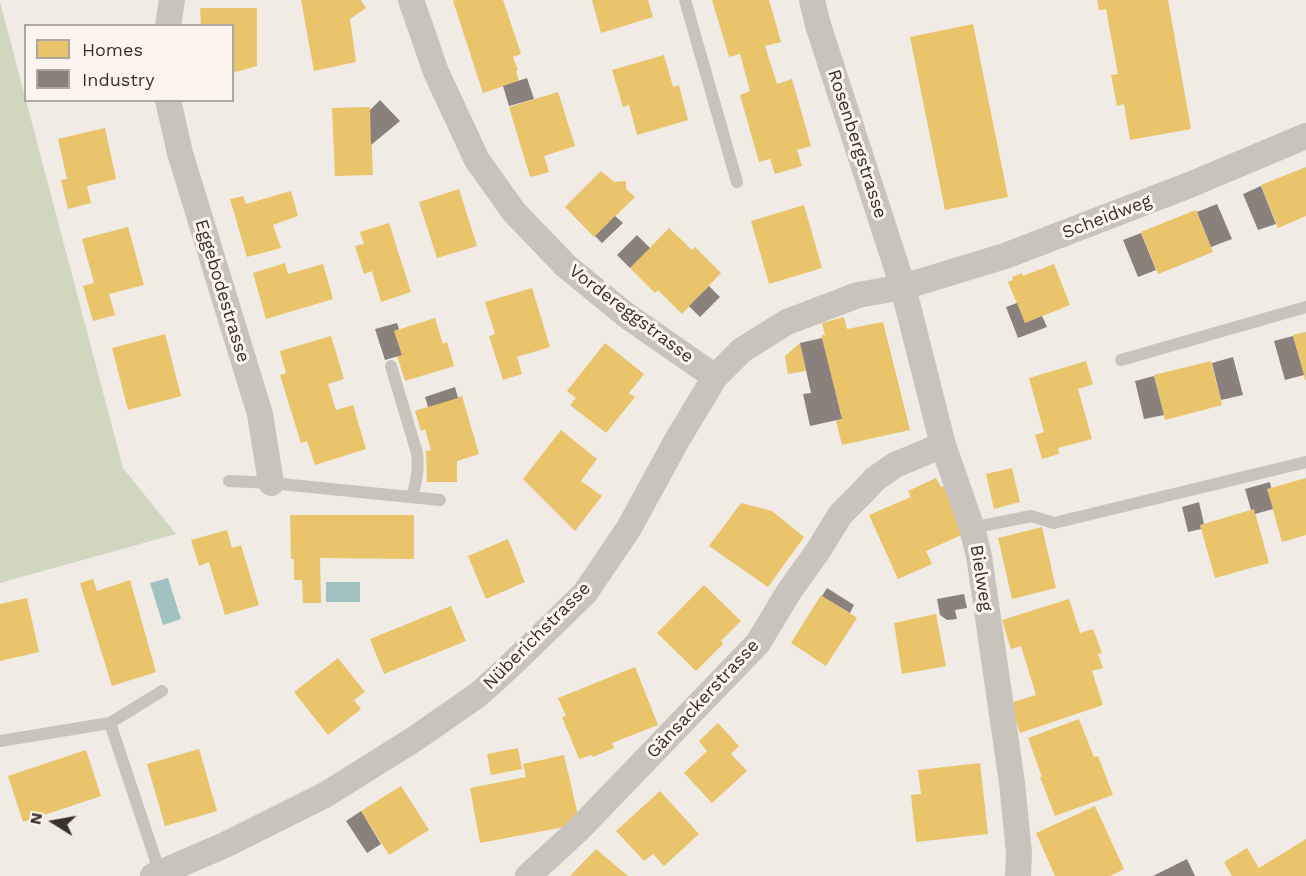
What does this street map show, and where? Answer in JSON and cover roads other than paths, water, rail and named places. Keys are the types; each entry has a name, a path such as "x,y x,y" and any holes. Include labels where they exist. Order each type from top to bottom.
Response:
{"street":[{"path":"168,24 172,0"},
{"name":"Vordereggstrasse","path":"411,0 436,72 477,160 514,213 575,273 626,315 715,377"},
{"name":"Rosenbergstrasse","path":"812,0 818,25 903,288"},
{"name":"Eggebodestrasse","path":"168,102 183,163 260,414 271,483"},
{"name":"Scheidweg","path":"903,288 1005,256 1187,186 1306,136"},
{"name":"Nüberichstrasse","path":"156,875 225,845 326,795 416,738 479,694 585,593 629,528 677,440 715,377 742,350 787,322 858,295 903,288"},
{"name":"Bielweg","path":"903,288 943,445 972,528 979,556 1012,783 1018,876"},
{"name":"Gänsackerstrasse","path":"528,876 578,830 758,643 840,515 876,479 894,465 943,445"}],"lane":[{"path":"685,0 737,182"},
{"path":"1121,360 1306,307"},
{"path":"391,366 417,453 419,466 412,496"},
{"path":"972,528 1031,516 1054,523 1306,462"},
{"path":"229,481 440,500"},
{"path":"0,741 110,723 162,691"},
{"path":"110,723 156,875"}],"water":[{"path":"168,578 181,619 163,625 150,583"},
{"path":"326,582 360,582 360,602 326,602"}]}
